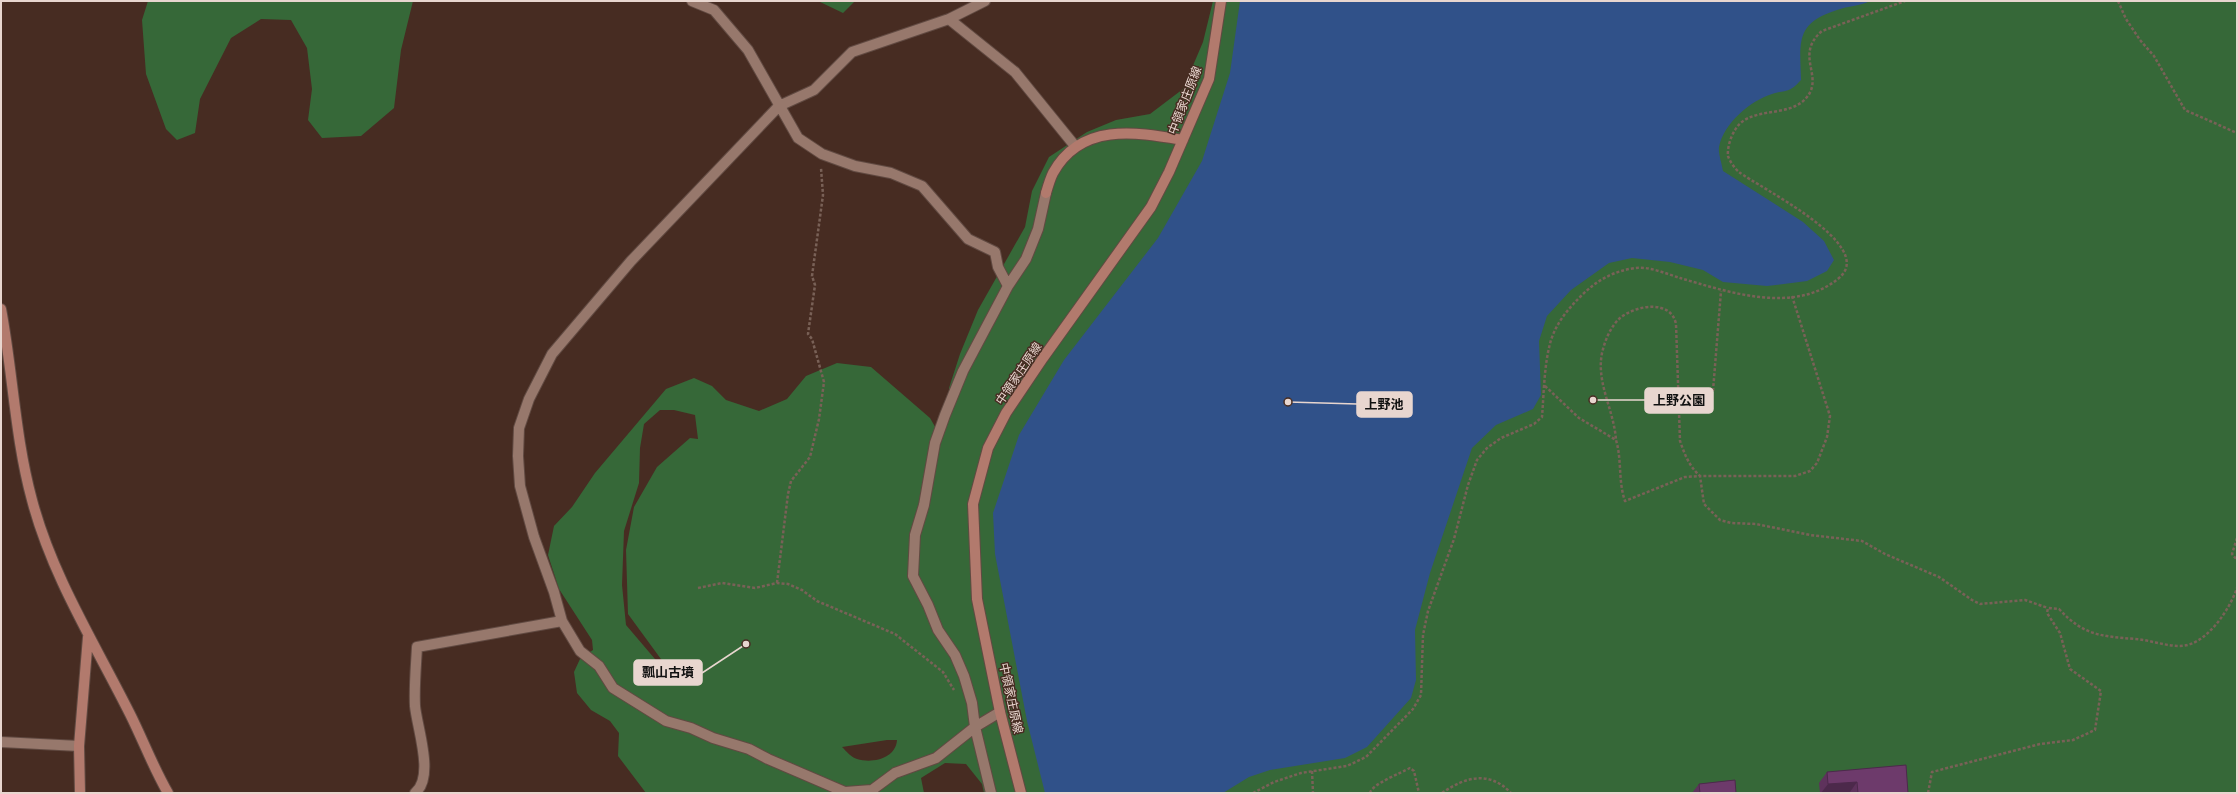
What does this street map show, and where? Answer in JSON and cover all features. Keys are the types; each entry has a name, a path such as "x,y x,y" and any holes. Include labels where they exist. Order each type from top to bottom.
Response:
{"main road":[{"name":"中領家庄原線","path":"1021,793 1000,712 977,599 974,559 974,504 988,448 1006,413 1043,358 1151,207 1183,140 1209,79 1221,1"},
{"path":"1046,193 1053,172 1074,146 1114,133 1139,132 1183,140"},
{"path":"1,310 14,408 31,499 42,536 88,637 130,715 155,770 168,793"},
{"path":"80,793 79,746 88,637"}],"street":[{"path":"692,1 714,10 748,50 798,138 822,154 855,166 891,173 922,186 968,240 995,252 998,267 1008,286"},
{"path":"984,1 949,19 852,52 814,90 779,106 673,216 552,354 529,399 519,428 520,486 534,537 562,621 580,651 598,666 613,688 666,721 691,728 713,738 749,749 768,759 846,792 872,790 895,773 936,758 975,727 1000,712"},
{"path":"949,19 1015,72 1074,146"},
{"path":"991,793 975,727 972,703 964,676 955,655 938,630 928,605 913,576 915,535 924,505 935,443 963,371 1008,286 1026,259 1038,229 1046,193"},
{"path":"415,793 424,775 424,757 415,707 417,647 562,621"},
{"path":"1,742 79,746"}],"path":[{"path":"1253,793 1274,782 1312,772 1347,766 1366,757 1413,709 1421,695 1420,669 1423,635 1428,611 1454,540 1468,485 1477,460 1487,448 1500,438 1534,424 1542,417 1544,386 1551,342 1557,325 1577,300 1604,277 1637,268 1662,272 1721,291 1758,298 1808,294 1828,286 1841,276 1847,265 1845,252 1815,221 1738,171 1728,156 1730,142 1735,129 1744,120 1797,105 1807,98 1812,87 1808,51 1812,39 1822,30 1905,1"},
{"path":"2118,1 2126,19 2140,40 2154,56 2185,110 2237,133"},
{"path":"777,583 791,481 810,457 819,419 824,382 812,339 808,334 815,285 812,276 823,195 821,168 822,154"},
{"path":"1713,391 1721,291"},
{"path":"1792,296 1830,416 1823,453 1817,463 1810,471 1796,476 1700,476 1685,477 1624,501 1622,492 1621,466 1615,427 1601,380 1602,352 1606,339 1613,325 1631,311 1644,307 1667,310 1675,316 1676,324 1680,441 1685,456 1692,468 1700,476 1704,504 1720,520 1731,523 1756,524 1810,535 1862,541 1885,554 1939,577 1980,604 2025,600 2048,608 2059,609 2072,622 2098,636 2136,639 2182,646 2199,640 2214,627 2233,599 2237,588"},
{"path":"1544,386 1579,418 1616,440"},
{"path":"2237,538 2232,554 2237,560"},
{"path":"698,588 722,583 755,588 777,583 788,584 802,590 817,601 895,634 943,672 955,692"},
{"path":"1928,793 1932,772 2040,744 2073,740 2095,730 2101,691 2070,670 2065,645 2047,612 2048,608"},
{"path":"1370,793 1371,789 1379,783 1392,779 1410,768 1414,771 1419,793"},
{"path":"1312,772 1313,793"},
{"path":"1442,793 1466,779 1480,777 1490,778 1504,786 1511,793"}],"green space":[{"path":"148,1 413,1 401,50 394,108 361,136 322,138 308,120 312,89 307,48 291,20 261,19 231,38 200,99 195,133 177,140 166,129 146,74 142,20"},
{"path":"818,1 855,1 843,13"},
{"path":"1213,1 2237,1 2237,793 984,793 982,784 966,764 945,763 921,778 924,793 646,793 618,756 619,733 610,721 591,710 577,693 574,672 580,659 593,650 592,640 559,589 548,555 554,526 572,507 595,473 666,389 694,378 712,386 726,400 759,411 787,399 806,376 837,363 871,367 930,418 941,437 948,412 949,388 960,354 978,310 1025,227 1032,191 1049,157 1087,132 1116,120 1150,114 1183,89 1203,42","holes":["660,410 674,410 695,415 698,439 690,438 657,467 634,507 626,550 628,614 677,681 672,679 626,625 622,585 624,531 639,483 640,448 644,424","887,740 897,740 893,751 883,758 870,761 855,758 842,747"]}],"water":[{"path":"1240,1 1870,1 1823,15 1814,21 1807,28 1801,45 1801,80 1788,90 1764,97 1739,114 1726,130 1719,147 1723,171 1803,222 1824,241 1834,260 1827,271 1807,281 1767,286 1723,282 1703,270 1670,262 1632,258 1609,263 1571,290 1547,316 1539,341 1541,395 1533,409 1496,425 1472,448 1430,573 1415,630 1416,680 1411,698 1367,747 1345,758 1270,770 1249,777 1223,793 1045,793 1027,721 995,554 993,513 1019,435 1064,360 1158,238 1202,161 1230,73"}],"building":[{"path":"1906,765 1908,793 1858,793 1857,782 1828,784 1827,772"},
{"path":"1735,780 1736,793 1700,793 1699,784"}],"place":[{"name":"上野公園","path":"1593,400"},
{"name":"上野池","path":"1288,402"},
{"name":"瓢山古墳","path":"746,644"}]}
